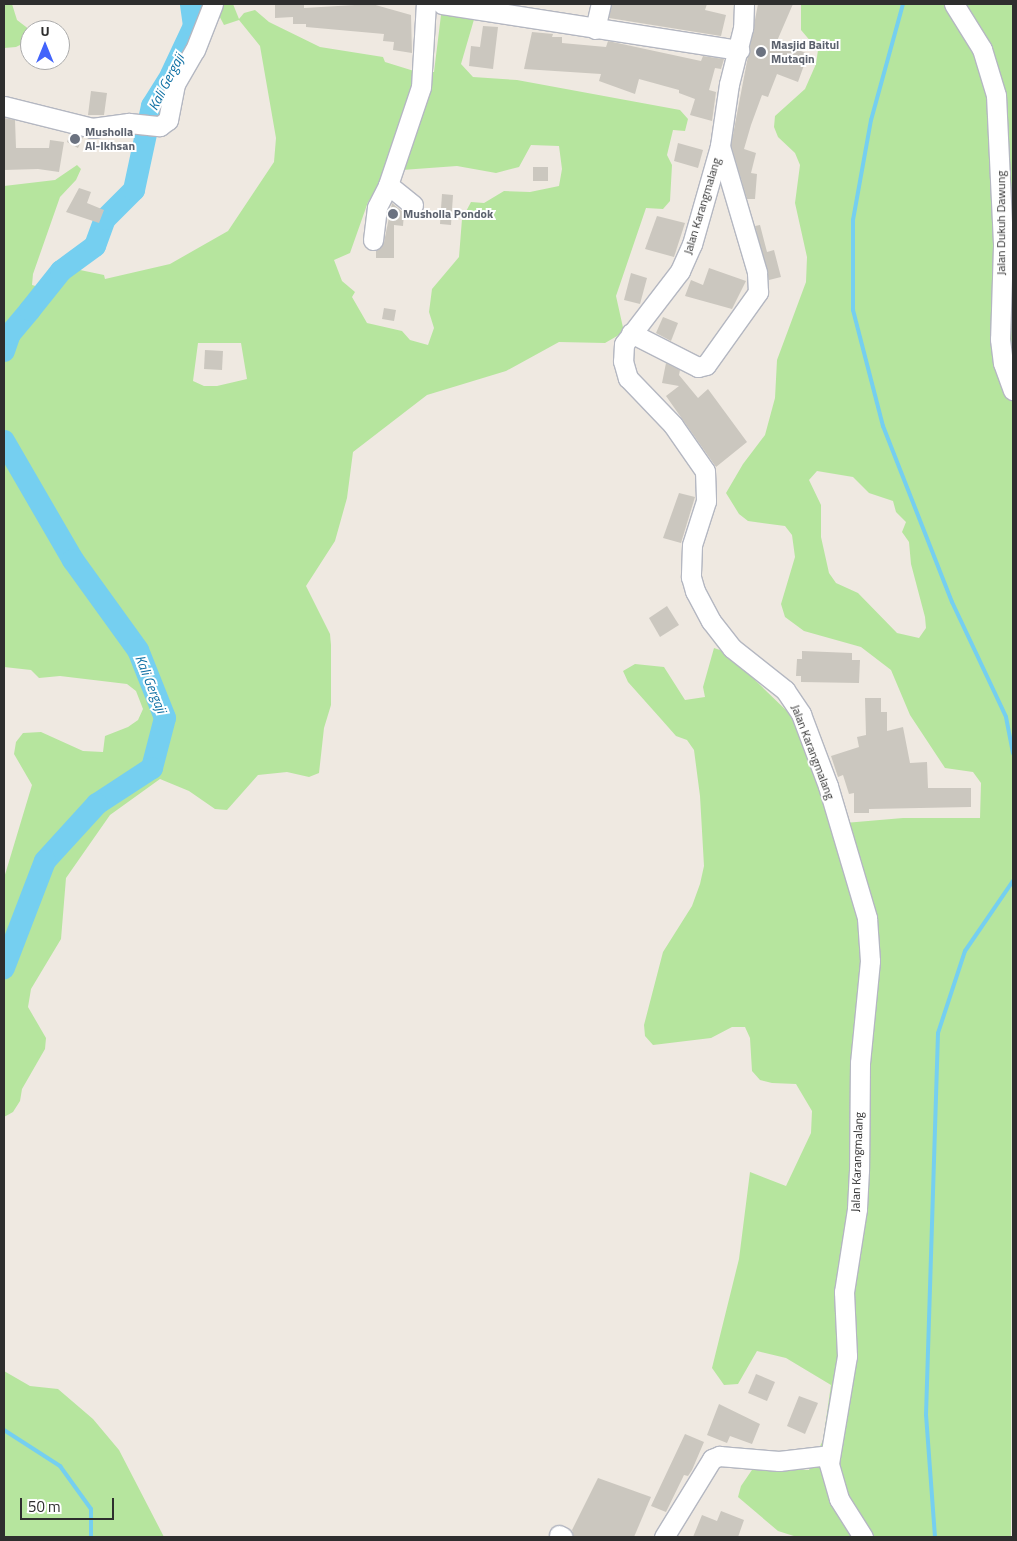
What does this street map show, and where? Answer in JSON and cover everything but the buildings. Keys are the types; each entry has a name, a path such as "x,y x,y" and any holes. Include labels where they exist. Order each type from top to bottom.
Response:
{"street":[{"path":"4,106 92,128 129,123 156,127 168,120 175,84 195,50 212,4"},
{"path":"373,240 377,206 388,186 421,87 426,4"},
{"path":"442,4 539,12 595,29 739,50"},
{"path":"595,29 601,4"},
{"name":"Jalan Karangmalang","path":"744,4 739,50 729,84 720,146 687,258 631,333 622,352 628,378 673,425 705,471 706,501 692,545 691,576 695,590 711,620 732,648 785,690 801,714 828,786 870,932 869,978 860,1063 857,1209 844,1292 847,1356 829,1455 832,1480 839,1498 863,1537"},
{"name":"Jalan Dukuh Dawung","path":"954,4 982,49 996,95 1003,246 1000,340 1003,363 1013,390"},
{"path":"631,333 698,367 706,366 758,292 756,272 720,146"},
{"path":"388,186 413,205"},
{"path":"664,1537 712,1459 719,1456 779,1461 829,1455"}],"green space":[{"path":"4,4 12,4 17,20 20,22 20,45 4,48"},
{"path":"213,4 233,4 239,19 244,13 255,10 269,22 320,47 383,57 385,62 414,71 434,72 441,15 475,16 461,64 473,77 517,80 680,110 688,119 685,131 673,130 667,155 672,165 670,201 663,209 646,208 616,296 624,332 605,343 559,342 506,371 427,395 353,452 347,498 335,541 306,586 330,634 331,645 331,705 324,728 319,773 309,777 287,772 258,775 227,810 215,809 189,791 160,779 110,815 66,878 61,939 31,989 28,1007 46,1038 45,1049 22,1089 20,1101 13,1112 4,1117 4,878 32,785 14,754 16,742 23,733 41,732 83,751 103,752 105,736 128,727 138,720 143,709 136,691 127,684 60,676 39,678 31,670 4,667 4,186 55,180 77,165 81,169 76,180 60,197 33,274 32,285 39,287 61,266 104,275 105,279 170,264 228,231 274,162 276,138 260,46 239,20 224,25","holes":["531,145 559,146 562,169 559,186 530,192 504,191 484,203 471,202 462,219 459,257 432,289 429,312 434,328 428,345 410,340 402,331 367,323 352,297 355,292 342,281 334,260 350,253 368,202 388,171 457,166 496,173 519,167","198,343 241,343 247,379 217,386 204,386 193,381"]},
{"path":"801,4 1013,4 1011,1537 797,1537 778,1531 738,1497 741,1486 754,1467 809,1470 823,1440 831,1385 786,1358 757,1351 738,1384 724,1385 712,1368 739,1259 750,1172 786,1186 811,1133 812,1111 796,1084 772,1083 760,1080 752,1071 750,1038 745,1027 732,1027 711,1038 653,1045 645,1036 644,1025 663,952 692,906 700,884 704,866 700,796 694,750 687,740 676,736 628,682 623,671 635,664 664,667 685,700 705,697 703,687 714,648 726,652 790,714 814,761 833,824 903,818 980,818 981,783 973,772 945,768 910,715 891,670 861,647 804,631 785,617 781,604 795,557 792,535 785,526 748,521 739,514 726,493 743,464 765,435 775,398 777,360 806,282 807,257 795,203 800,165 795,153 778,137 774,127 775,116 805,89 816,64 818,50 801,30","holes":["817,471 853,477 869,493 893,501 896,512 906,522 902,532 909,542 911,564 925,617 926,628 919,638 897,633 858,593 836,583 829,573 821,537 821,505 809,480"]},
{"path":"4,1371 30,1386 58,1389 93,1419 119,1450 164,1537 4,1537"}],"waterway":[{"name":"Kali Gergaji","path":"4,351 10,334 61,271 95,246 105,219 134,190 152,106 171,75 194,26 191,4"},
{"path":"903,4 871,120 853,220 853,310 883,426 952,602 1006,717 1013,753"},
{"name":"Kali Gergaji","path":"4,441 73,560 138,650 165,718 152,768 97,804 45,861 4,968"},
{"path":"935,1537 926,1415 938,1033 965,951 1013,881"},
{"name":"Kali Gergaji","path":"4,1430 60,1466 91,1509 91,1537"}],"place":[{"name":"Masjid Baitul Mutaqin","path":"761,52"},
{"name":"Musholla Al-Ikhsan","path":"75,139"},
{"name":"Musholla Pondok","path":"393,214"}]}
